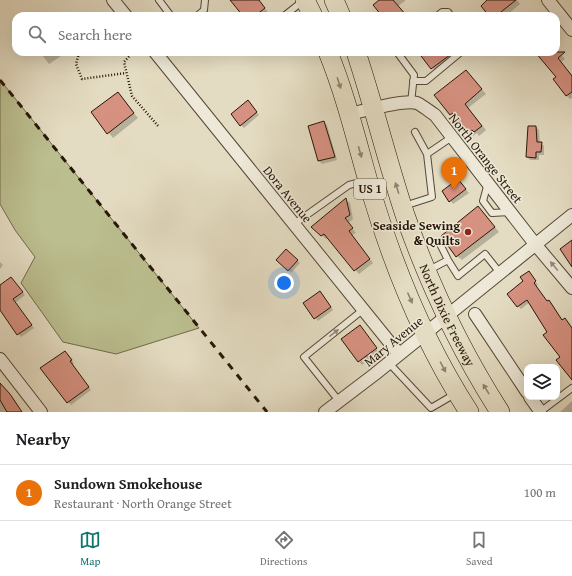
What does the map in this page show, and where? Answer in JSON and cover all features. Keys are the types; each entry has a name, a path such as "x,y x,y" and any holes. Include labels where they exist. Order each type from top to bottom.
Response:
{"main road":[{"path":"305,0 310,12"},
{"path":"334,0 339,12"},
{"name":"North Dixie Freeway","path":"329,56 350,114 368,180 404,286 425,333 457,393 469,412"},
{"name":"North Dixie Freeway","path":"357,56 403,207 427,271 447,316 478,376 500,412"}],"street":[{"path":"113,0 123,12"},
{"path":"548,0 558,12"},
{"path":"560,15 572,30"},
{"name":"Dora Avenue","path":"158,56 399,354"},
{"name":"North Orange Street","path":"350,114 407,102 417,104 435,115 535,244 572,288"},
{"name":"Mary Avenue","path":"325,412 572,215"},
{"path":"475,314 524,388"},
{"path":"0,359 41,412"},
{"path":"532,400 540,412"}],"lane":[{"path":"159,0 168,12"},
{"path":"202,12 204,10 205,0"},
{"path":"289,12 305,0"},
{"path":"400,56 414,75 411,103"},
{"path":"413,81 426,80 456,56"},
{"path":"403,207 432,197 427,154 415,132"},
{"path":"427,154 452,137"},
{"path":"294,224 349,185 368,180"},
{"path":"440,244 458,276 485,254 500,273"},
{"path":"427,271 448,260"},
{"path":"339,401 304,357 364,309"},
{"path":"388,362 431,408 457,393"},
{"path":"540,412 572,388"}],"path":[{"path":"78,56 76,64 82,78 126,72"},
{"path":"129,56 124,62 132,96 159,127"}],"green space":[{"path":"0,80 199,328 116,354 63,342 21,283 35,257 15,230 0,204"}],"building":[{"path":"230,0 259,0 265,8 260,12 240,12"},
{"path":"379,0 393,0 404,12 379,12 373,5"},
{"path":"487,0 516,0 501,12 486,12 481,6"},
{"path":"560,52 565,52 558,58 572,76 572,92 566,96 553,79 556,77 538,56 560,56"},
{"path":"421,56 449,56 431,69"},
{"path":"466,70 482,89 465,104 482,126 474,132 472,130 468,133 453,113 450,115 434,95"},
{"path":"118,92 134,113 107,134 91,112"},
{"path":"248,100 257,112 240,126 231,114"},
{"path":"324,121 335,157 318,161 308,126"},
{"path":"528,126 536,126 537,142 542,142 541,152 536,152 536,158 526,157"},
{"path":"458,179 466,189 449,202 442,191"},
{"path":"346,198 350,215 345,218 353,228 349,231 370,259 354,271 324,234 321,236 311,227"},
{"name":"Seaside Sewing & Quilts","path":"478,206 495,227 456,257 441,236"},
{"path":"572,240 572,267 560,249"},
{"path":"286,249 298,260 288,271 276,260"},
{"path":"529,271 536,281 534,283 547,301 549,300 562,320 565,318 572,328 572,380 556,360 560,357 543,335 547,332 527,300 517,307 507,294 523,281 520,277"},
{"path":"11,277 23,292 13,299 32,325 17,335 0,310 0,285"},
{"path":"320,291 331,307 314,319 303,303"},
{"path":"360,325 377,348 358,362 341,339"},
{"path":"65,351 72,360 70,361 89,387 67,403 40,368"},
{"path":"0,383 10,394 22,412 7,412 0,400"}],"railway":[{"path":"0,80 267,412"}],"place":[{"name":"Sundown Smokehouse","path":"454,190"},
{"name":"Seaside Sewing & Quilts","path":"468,232"}]}
